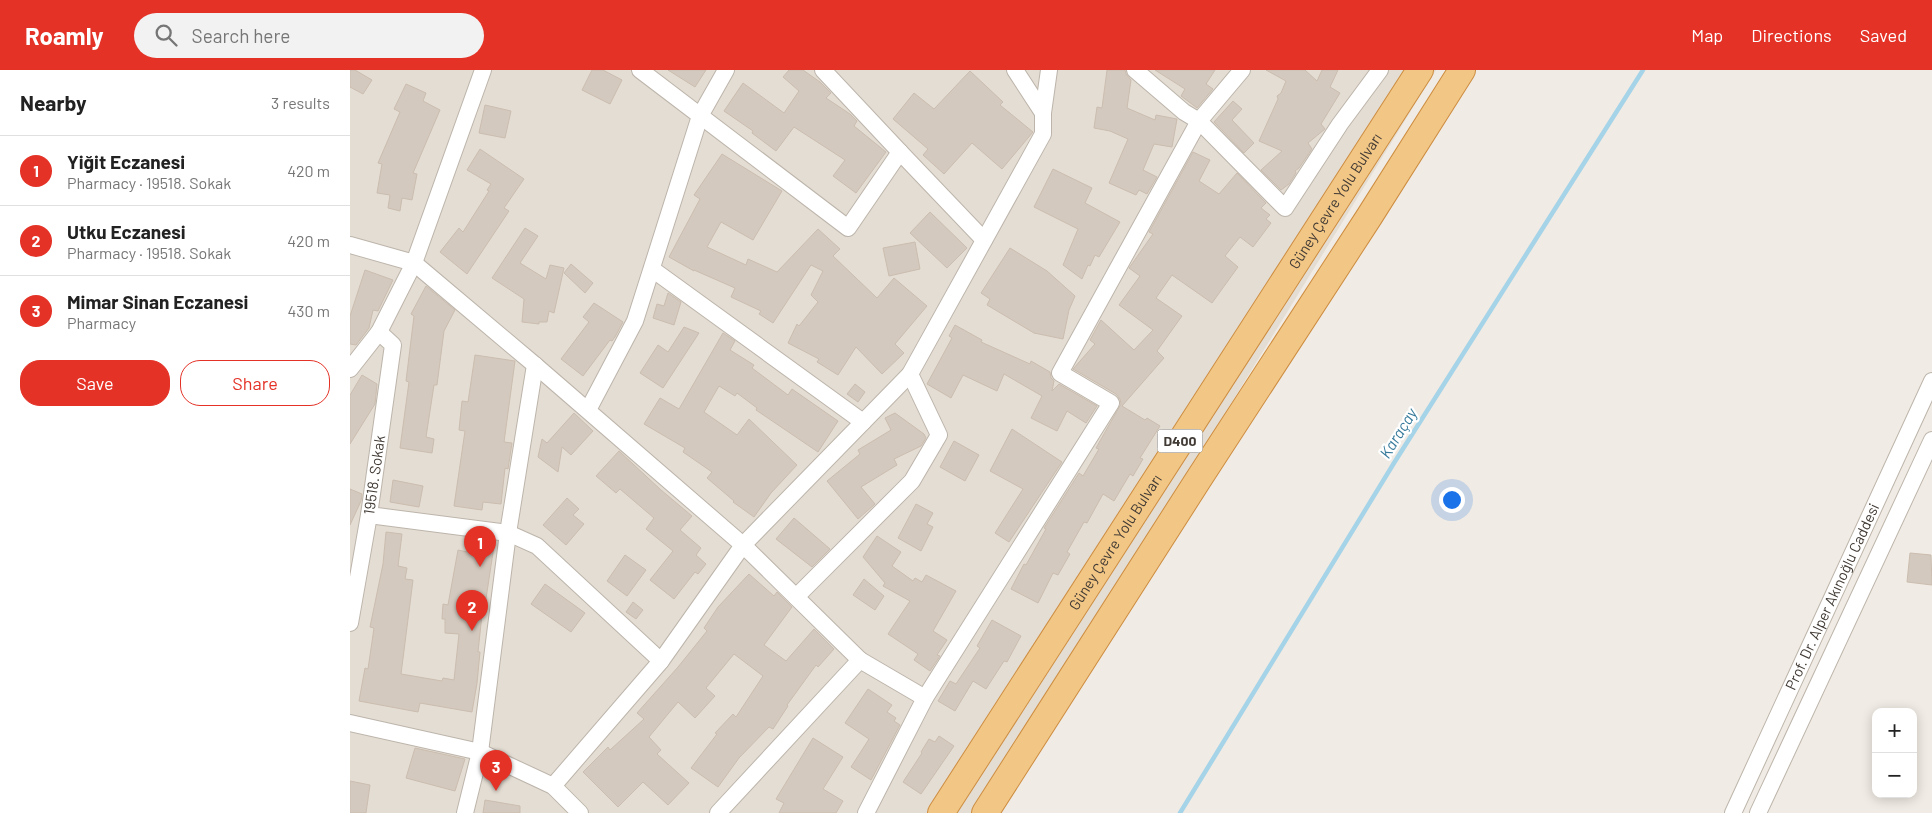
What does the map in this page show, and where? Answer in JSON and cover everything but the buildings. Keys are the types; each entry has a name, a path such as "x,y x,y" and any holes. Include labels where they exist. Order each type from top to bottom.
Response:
{"highway":[{"name":"Güney Çevre Yolu Bulvarı","path":"941,813 1420,70"},
{"name":"D400","path":"984,813 1462,70"}],"street":[{"path":"350,369 379,332 414,262 483,70"},
{"path":"640,70 848,228 900,152"},
{"path":"588,410 635,321 700,116 726,70"},
{"path":"823,70 984,240"},
{"path":"1015,70 1043,113"},
{"path":"553,786 661,661 743,545 910,374 1043,134 1043,113 1049,70"},
{"path":"1135,70 1184,112 1199,121 1285,208 1340,124 1380,70"},
{"path":"866,813 925,698 1111,403 1060,373 1199,121 1242,70"},
{"path":"350,245 414,262 743,545 860,660 925,698"},
{"path":"652,269 863,422"},
{"name":"19518. Sokak","path":"350,623 369,515 393,345 379,332"},
{"path":"465,813 480,752 508,533 535,365"},
{"path":"796,597 912,481 939,435 910,374"},
{"name":"Prof. Dr. Alper Akınoğlu Caddesi","path":"1733,813 1932,381"},
{"name":"Prof. Dr. Alper Akınoğlu Caddesi","path":"1758,813 1932,440"},
{"path":"369,515 508,533 537,546 661,661"},
{"path":"718,813 860,660"},
{"path":"350,723 480,752 553,786 580,813"}],"shaded area":[{"path":"350,70 1436,70 979,813 350,813"}],"waterway":[{"name":"Karaçay","path":"1180,813 1394,463 1643,70"}],"place":[{"name":"Yiğit Eczanesi","path":"480,567"},
{"name":"Utku Eczanesi","path":"472,631"},
{"name":"Mimar Sinan Eczanesi","path":"496,791"}]}
